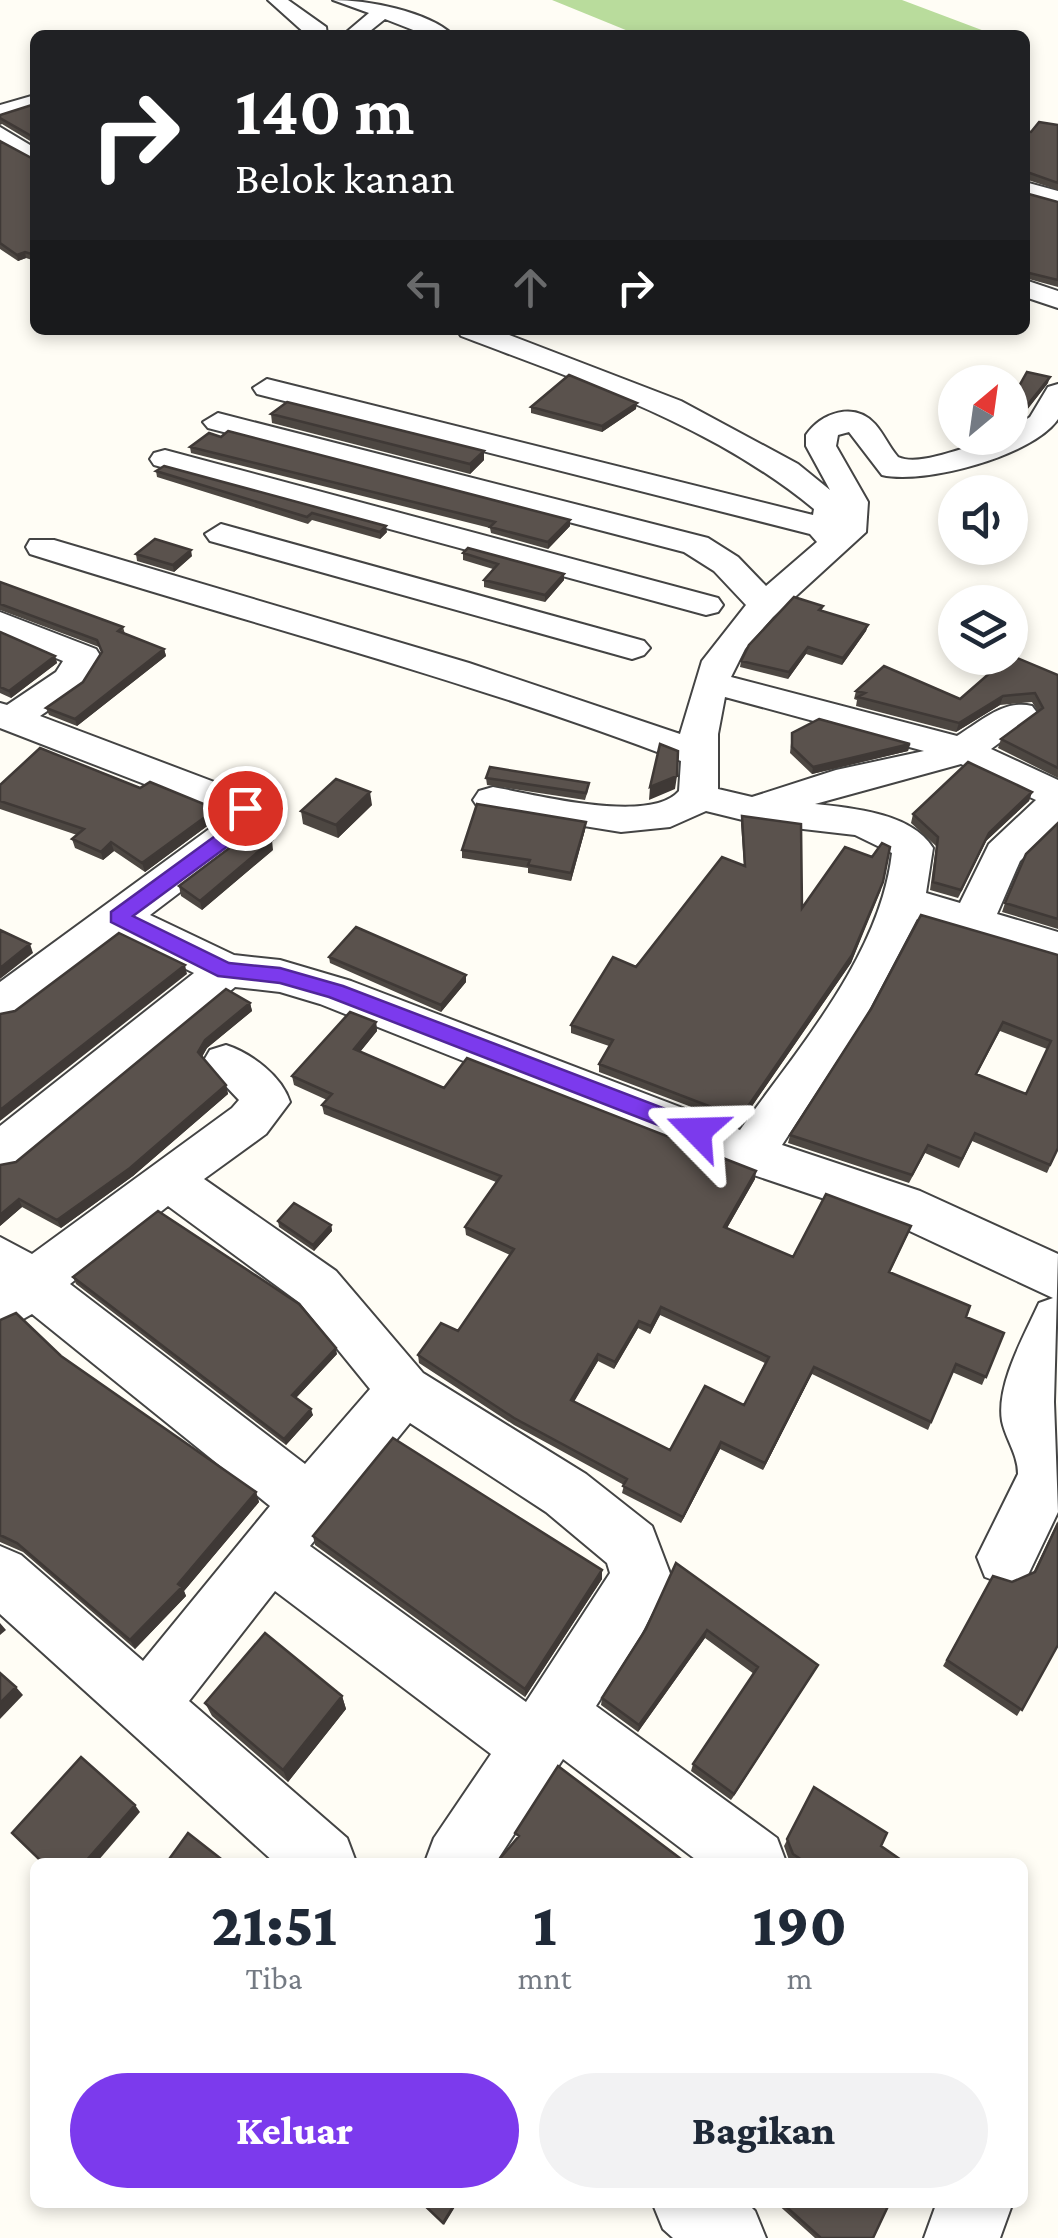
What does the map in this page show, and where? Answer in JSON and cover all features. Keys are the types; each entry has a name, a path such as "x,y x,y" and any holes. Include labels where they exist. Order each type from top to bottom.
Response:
{"street":[{"path":"277,0 291,14 319,30"},
{"path":"355,30 364,4 430,30"},
{"path":"0,112 30,103"},
{"path":"0,134 30,155"},
{"path":"1030,190 1058,198"},
{"path":"1030,290 1058,300"},
{"path":"484,335 642,394 787,471 830,506 823,543"},
{"path":"267,388 522,449 823,543"},
{"path":"493,800 596,817 656,817 678,812 697,796 698,739 721,660 823,543 850,532 852,502 821,446 821,436 834,422 855,422 878,456 894,468 916,470 1034,430 1058,393"},
{"path":"218,422 696,545 726,564 767,608"},
{"path":"357,607 522,449"},
{"path":"166,459 706,605"},
{"path":"221,534 526,691 700,755"},
{"path":"42,547 357,607 632,648"},
{"path":"0,622 82,657 69,680 6,717"},
{"path":"713,683 866,720 962,750 1058,799 1004,854 973,920"},
{"path":"754,810 850,779 926,764 962,750 1019,714"},
{"path":"0,1006 240,827 248,815 245,808 6,717"},
{"path":"697,796 754,810 864,824 897,836 913,848 914,861 902,900 859,993 750,1154"},
{"path":"902,900 1058,946"},
{"path":"118,917 226,970 280,976 335,992 750,1154 902,1204 1058,1278"},
{"path":"0,1153 226,970"},
{"path":"226,1062 265,1096 266,1102 249,1121 11,1284 309,1502"},
{"path":"166,1179 318,1288 404,1390 566,1492 602,1519 638,1558 641,1576 627,1602 461,1858"},
{"path":"1006,1557 1046,1476 1046,1460 1031,1427 1027,1402 1058,1319"},
{"path":"148,1703 404,1390"},
{"path":"269,1551 747,1858"},
{"path":"0,1575 319,1858"},
{"path":"696,2208 728,2238"},
{"path":"962,2238 973,2208"}],"green space":[{"path":"552,0 902,0 982,30 626,30"}],"building":[{"path":"30,106 30,135 0,118"},
{"path":"1039,122 1058,125 1058,183 1030,173 1031,132"},
{"path":"0,141 30,157 30,254 17,255 0,243"},
{"path":"1030,194 1058,202 1058,280 1030,273"},
{"path":"1028,372 1050,377 1028,404"},
{"path":"569,375 637,403 602,426 531,407"},
{"path":"287,402 484,451 470,464 271,414"},
{"path":"228,431 570,520 548,542 490,527 495,522 190,447 209,433 221,437"},
{"path":"164,466 386,526 380,532 312,513 307,517 156,471"},
{"path":"155,539 191,550 173,565 136,554"},
{"path":"468,548 564,574 545,595 484,580 498,564 463,553"},
{"path":"0,582 123,627 118,631 164,649 75,719 46,708 83,682 102,652 97,640 0,604"},
{"path":"794,597 823,606 819,610 868,625 843,658 808,647 789,672 741,661 749,645"},
{"path":"0,632 55,656 9,691 0,687"},
{"path":"1028,662 1058,675 1058,768 1001,739 1043,708 1035,693 1003,696 959,723 858,697 865,693 856,691 884,666 960,699 988,675 1028,675"},
{"path":"819,719 910,744 813,767 792,747 792,733"},
{"path":"660,744 678,751 677,776 650,787"},
{"path":"40,748 140,788 150,782 216,809 142,863 111,842 101,852 72,839 84,829 0,801 0,785"},
{"path":"968,762 1032,792 989,833 961,890 933,882 938,837 913,814"},
{"path":"490,767 589,783 586,793 486,778"},
{"path":"336,779 370,792 336,825 301,811"},
{"path":"477,804 586,822 571,873 528,865 530,860 462,850"},
{"path":"742,816 801,824 802,908 845,847 872,857 882,843 890,847 883,882 852,955 740,1118 599,1064 613,1040 571,1025 613,957 636,967 722,857 745,866"},
{"path":"1058,823 1058,919 1005,903 1026,854"},
{"path":"252,831 272,840 200,901 179,886"},
{"path":"921,915 1058,955 1058,1148 1050,1165 975,1133 962,1159 928,1145 912,1175 790,1135 871,1009","holes":["1003,1022 1051,1041 1026,1094 976,1074"]},
{"path":"356,927 466,975 441,1005 329,957"},
{"path":"0,930 30,944 0,968"},
{"path":"119,933 185,965 0,1110 0,1014 15,1011"},
{"path":"226,989 250,1003 205,1040 198,1052 226,1085 130,1168 57,1220 19,1199 0,1215 0,1165 16,1162"},
{"path":"350,1012 376,1022 354,1049 444,1088 467,1058 756,1171 724,1227 793,1257 826,1194 911,1226 889,1272 970,1306 966,1317 1004,1333 986,1377 956,1364 931,1422 814,1367 765,1463 721,1442 683,1517 623,1486 627,1479 514,1418 418,1355 441,1323 458,1331 514,1249 465,1227 501,1176 322,1105 332,1094 292,1076","holes":["661,1307 769,1357 744,1405 705,1386 670,1450 571,1400 598,1354 615,1362 639,1321 651,1326"]},
{"path":"294,1203 331,1225 313,1245 278,1221"},
{"path":"158,1211 299,1304 336,1348 292,1395 311,1409 284,1439 73,1277"},
{"path":"16,1313 61,1356 256,1492 178,1584 182,1587 130,1640 17,1543 0,1535 0,1320"},
{"path":"393,1438 602,1570 525,1689 313,1536"},
{"path":"1058,1523 1058,1645 1022,1710 947,1660 993,1576 1012,1582 1035,1572"},
{"path":"676,1563 818,1665 734,1794 693,1764 758,1667 707,1630 639,1725 602,1698 646,1629"},
{"path":"265,1633 342,1696 283,1770 205,1703"},
{"path":"0,1673 16,1687 0,1703"},
{"path":"81,1757 135,1805 89,1858 38,1858 12,1833"},
{"path":"558,1766 680,1858 500,1858 519,1836 515,1833"},
{"path":"814,1787 887,1833 881,1846 898,1858 799,1858 787,1839"},
{"path":"188,1833 220,1858 170,1858"},
{"path":"427,2208 452,2208 443,2223"},
{"path":"788,2208 887,2208 873,2238 821,2238"}],"route":[{"path":"245,808 248,815 240,827 118,917 226,970 280,976 335,992 697,1131"}]}
